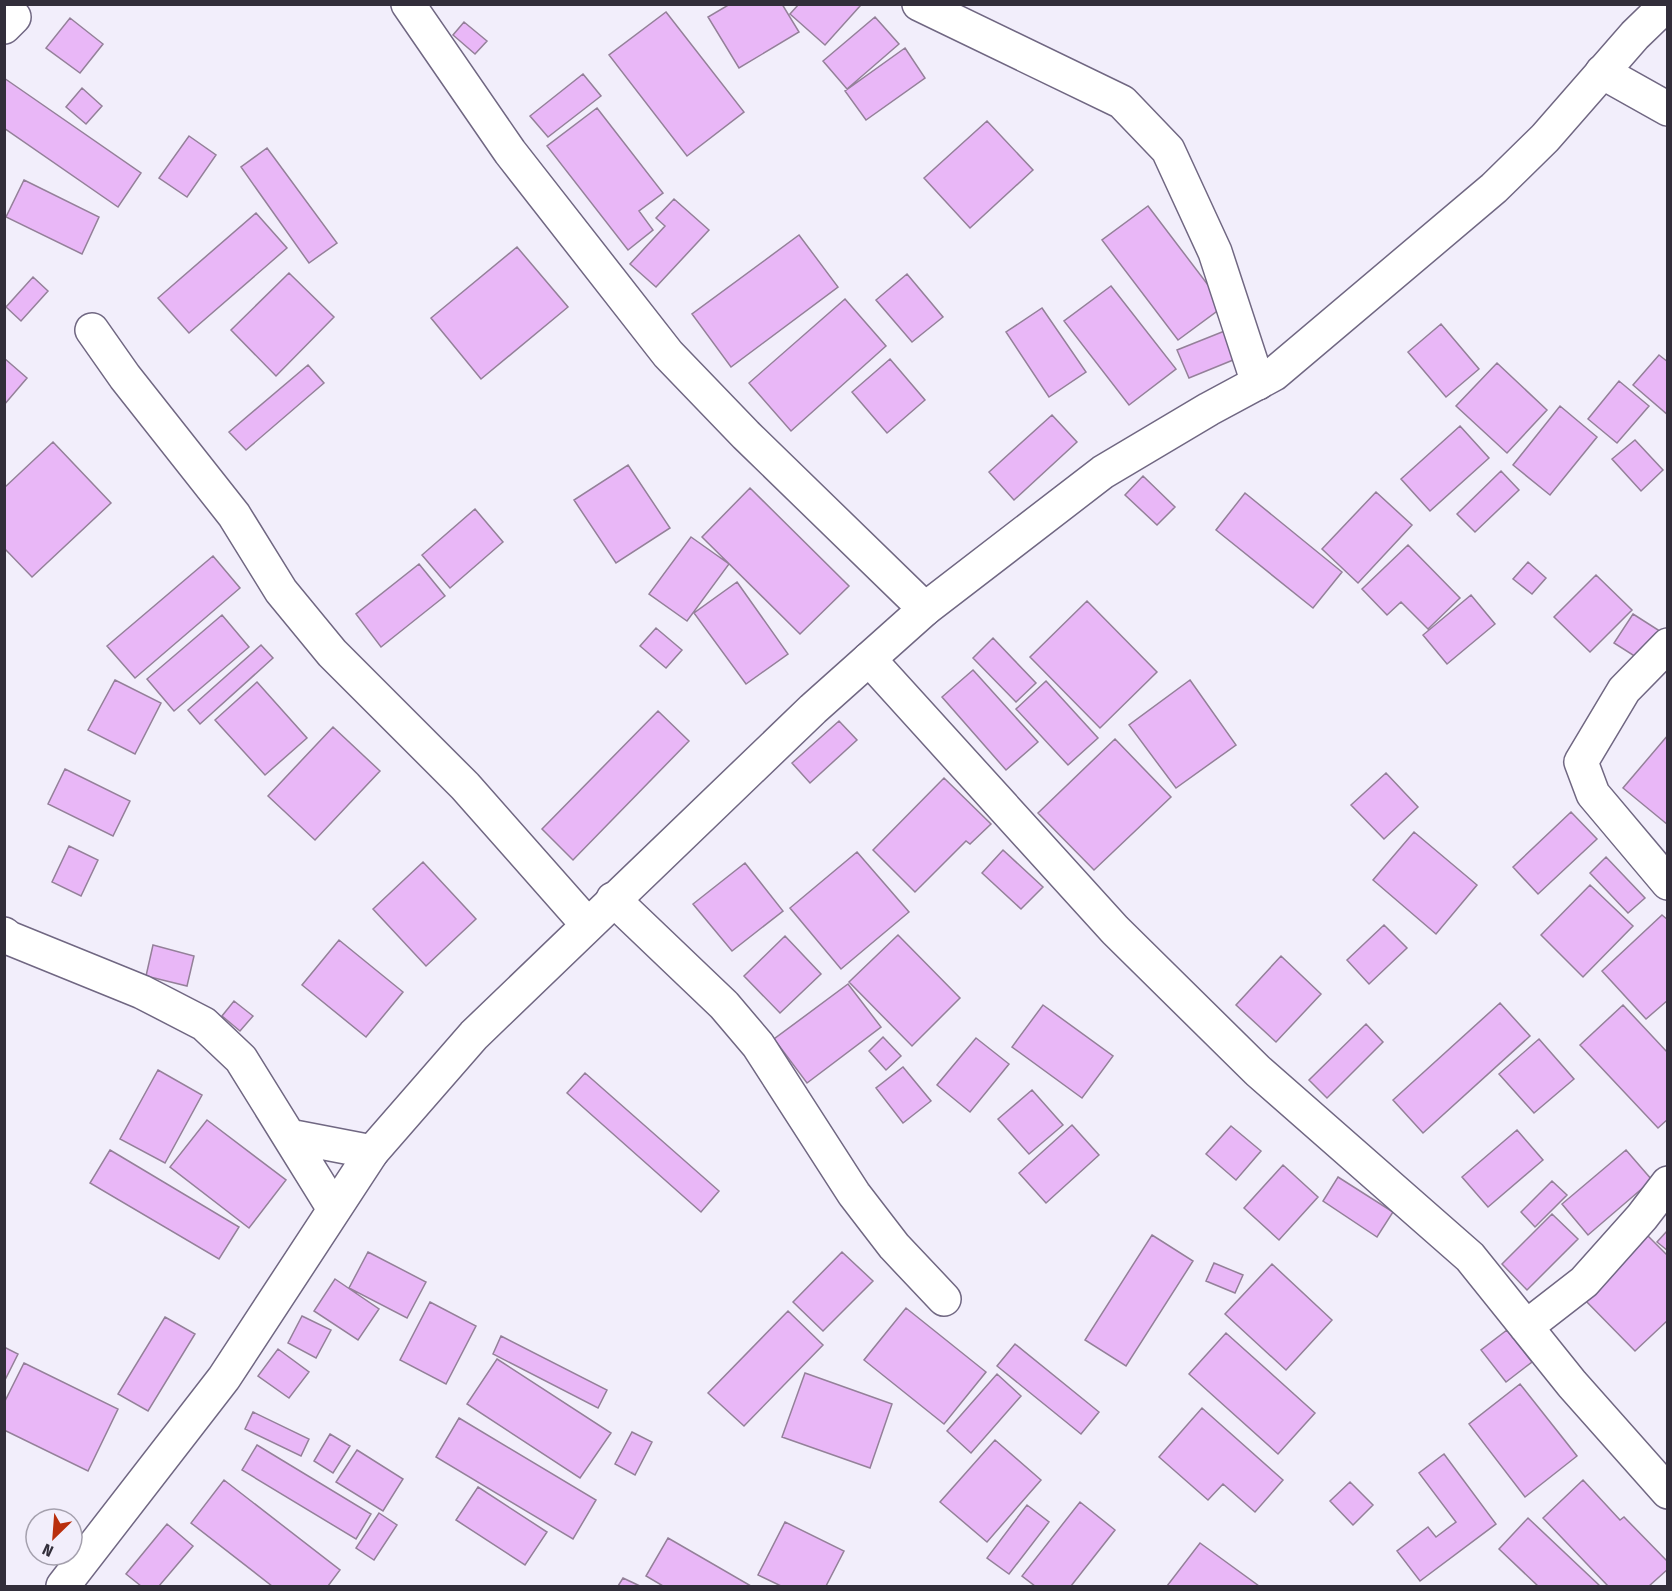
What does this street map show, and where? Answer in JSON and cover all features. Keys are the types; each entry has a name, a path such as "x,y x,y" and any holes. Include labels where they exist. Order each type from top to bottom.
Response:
{"street":[{"path":"408,4 510,152 668,354 746,435 925,609"},
{"path":"919,4 1122,102 1168,150 1215,252 1258,382"},
{"path":"64,1586 224,1378 372,1152 474,1035 813,709 925,609 1103,472 1209,409 1274,374 1494,188 1545,138 1635,35 1667,4"},
{"path":"1602,72 1668,109"},
{"path":"92,330 125,377 234,515 281,591 332,653 465,786 587,924"},
{"path":"1668,645 1624,690 1581,762 1593,794 1668,883"},
{"path":"869,659 1115,930 1258,1071 1470,1257 1572,1384 1668,1492"},
{"path":"613,899 724,1005 758,1045 854,1194 894,1246 945,1299"},
{"path":"4,934 142,992 204,1024 241,1059 334,1209"},
{"path":"289,1136 372,1152"},
{"path":"1526,1327 1584,1282 1642,1217 1668,1183"}],"building":[{"path":"730,4 782,4 799,32 739,68 708,17"},
{"path":"799,4 858,4 860,6 825,45 790,14"},
{"path":"666,12 744,112 687,156 609,55"},
{"path":"875,17 899,44 847,89 823,61"},
{"path":"70,18 103,44 80,73 46,48"},
{"path":"464,22 487,41 475,54 453,35"},
{"path":"905,48 925,78 866,120 845,91"},
{"path":"583,74 601,96 548,137 530,116"},
{"path":"4,78 141,173 118,207 4,128"},
{"path":"82,88 102,106 86,124 66,107"},
{"path":"597,108 663,193 639,211 653,230 628,250 547,146"},
{"path":"987,121 1033,170 970,228 924,178"},
{"path":"189,136 216,155 187,197 159,178"},
{"path":"267,148 337,243 309,263 241,167"},
{"path":"24,180 99,217 82,254 6,217"},
{"path":"674,199 709,230 656,287 630,264 665,226 656,218"},
{"path":"1148,206 1224,306 1178,340 1102,240"},
{"path":"256,213 287,248 189,333 158,298"},
{"path":"799,235 838,287 731,367 692,314"},
{"path":"517,247 568,307 481,379 431,318"},
{"path":"289,273 334,317 276,376 231,330"},
{"path":"907,274 943,317 912,342 876,300"},
{"path":"33,277 48,291 21,321 6,307"},
{"path":"1111,286 1176,369 1129,405 1064,321"},
{"path":"845,299 886,346 791,431 749,383"},
{"path":"1042,308 1086,372 1049,397 1006,332"},
{"path":"1441,324 1479,369 1446,397 1408,352"},
{"path":"1227,330 1238,358 1189,378 1177,350"},
{"path":"1659,355 1668,362 1668,415 1633,385"},
{"path":"4,358 27,378 4,405"},
{"path":"890,359 925,400 887,433 852,392"},
{"path":"1497,363 1547,410 1507,453 1456,406"},
{"path":"308,365 324,383 246,450 229,432"},
{"path":"1619,381 1649,406 1617,443 1588,419"},
{"path":"1560,406 1597,437 1550,495 1513,465"},
{"path":"1052,415 1077,442 1014,500 989,472"},
{"path":"1460,426 1489,458 1430,511 1401,479"},
{"path":"1635,440 1663,470 1641,491 1612,459"},
{"path":"53,442 111,503 32,577 4,548 4,488"},
{"path":"628,465 670,528 616,563 574,500"},
{"path":"1501,471 1519,490 1475,532 1457,514"},
{"path":"1143,476 1175,507 1157,525 1125,495"},
{"path":"750,488 849,586 800,634 702,537"},
{"path":"1376,492 1412,525 1358,583 1322,549"},
{"path":"1245,493 1342,572 1313,608 1216,530"},
{"path":"475,509 503,542 450,588 422,555"},
{"path":"691,537 729,564 687,621 649,594"},
{"path":"1408,545 1460,598 1428,629 1401,602 1387,615 1362,589"},
{"path":"213,556 240,588 135,678 107,646"},
{"path":"1528,562 1546,578 1532,594 1513,579"},
{"path":"419,564 445,596 381,647 356,614"},
{"path":"1596,575 1632,610 1590,652 1554,617"},
{"path":"737,582 788,654 746,684 694,613"},
{"path":"1471,595 1495,624 1447,664 1423,635"},
{"path":"1087,601 1157,672 1100,728 1030,657"},
{"path":"1633,614 1666,635 1647,664 1614,643"},
{"path":"222,615 249,647 174,711 147,679"},
{"path":"656,628 682,650 666,668 640,646"},
{"path":"993,638 1036,683 1016,702 973,658"},
{"path":"261,645 273,658 200,724 188,710"},
{"path":"973,670 1038,742 1006,770 942,697"},
{"path":"115,680 161,703 135,754 88,730"},
{"path":"1190,680 1236,745 1176,788 1129,725"},
{"path":"1046,681 1098,738 1068,765 1016,709"},
{"path":"257,682 307,738 265,775 215,720"},
{"path":"658,711 689,741 573,860 542,829"},
{"path":"839,721 857,740 810,783 792,763"},
{"path":"333,727 380,771 315,840 268,796"},
{"path":"1668,735 1668,825 1623,788"},
{"path":"1115,739 1171,797 1094,870 1038,813"},
{"path":"65,769 130,801 113,836 48,804"},
{"path":"1386,773 1418,807 1384,839 1351,805"},
{"path":"944,778 991,824 970,844 966,841 915,892 873,850"},
{"path":"1571,812 1597,839 1538,894 1513,867"},
{"path":"1414,832 1477,885 1436,934 1373,880"},
{"path":"69,846 98,860 81,896 52,882"},
{"path":"1003,850 1043,887 1021,909 982,873"},
{"path":"857,852 909,912 841,969 790,908"},
{"path":"1606,857 1645,898 1628,913 1590,873"},
{"path":"423,862 476,919 426,966 373,909"},
{"path":"745,863 783,911 732,951 693,904"},
{"path":"1590,885 1633,926 1583,977 1541,935"},
{"path":"1662,915 1668,920 1668,1000 1646,1019 1602,971"},
{"path":"1384,925 1407,948 1369,984 1347,960"},
{"path":"898,935 960,998 912,1046 849,982"},
{"path":"785,936 821,974 780,1013 744,976"},
{"path":"339,940 403,992 366,1037 302,985"},
{"path":"153,945 194,956 187,986 146,976"},
{"path":"1281,956 1321,994 1276,1042 1236,1005"},
{"path":"848,984 881,1027 807,1083 774,1039"},
{"path":"234,1001 253,1016 240,1031 222,1016"},
{"path":"1500,1003 1530,1036 1423,1133 1393,1100"},
{"path":"1043,1005 1113,1056 1082,1098 1012,1047"},
{"path":"1623,1005 1668,1053 1668,1119 1658,1128 1580,1045"},
{"path":"1366,1024 1383,1042 1327,1098 1309,1080"},
{"path":"883,1037 901,1056 886,1070 869,1051"},
{"path":"976,1038 1009,1064 970,1112 937,1085"},
{"path":"1539,1039 1574,1079 1534,1113 1499,1074"},
{"path":"903,1067 931,1101 903,1123 876,1088"},
{"path":"158,1070 202,1095 165,1163 120,1139"},
{"path":"585,1073 719,1191 701,1212 567,1093"},
{"path":"1032,1090 1063,1125 1029,1154 998,1119"},
{"path":"207,1120 286,1180 249,1228 170,1167"},
{"path":"1072,1125 1099,1155 1046,1203 1019,1173"},
{"path":"1231,1126 1261,1151 1236,1180 1206,1154"},
{"path":"1517,1130 1543,1160 1488,1207 1462,1177"},
{"path":"110,1150 239,1227 219,1259 90,1183"},
{"path":"1626,1150 1652,1180 1588,1235 1562,1204"},
{"path":"1283,1165 1318,1197 1279,1240 1244,1208"},
{"path":"1338,1177 1393,1212 1377,1237 1323,1201"},
{"path":"1552,1181 1567,1195 1535,1227 1521,1212"},
{"path":"1552,1214 1578,1239 1527,1290 1502,1264"},
{"path":"1668,1230 1668,1251 1657,1242"},
{"path":"1646,1234 1668,1256 1668,1320 1635,1351 1581,1296"},
{"path":"1152,1235 1193,1261 1126,1366 1085,1340"},
{"path":"368,1252 426,1282 407,1318 349,1288"},
{"path":"842,1252 873,1281 823,1331 793,1302"},
{"path":"1214,1263 1243,1275 1235,1293 1206,1281"},
{"path":"1272,1264 1332,1320 1286,1370 1225,1314"},
{"path":"335,1279 379,1309 358,1340 314,1311"},
{"path":"430,1302 476,1326 446,1384 400,1360"},
{"path":"906,1308 986,1372 944,1424 864,1360"},
{"path":"788,1311 823,1345 744,1426 708,1393"},
{"path":"302,1316 331,1330 316,1358 288,1343"},
{"path":"165,1317 195,1334 148,1411 118,1394"},
{"path":"1507,1330 1532,1362 1506,1382 1481,1350"},
{"path":"1226,1333 1315,1413 1278,1454 1189,1374"},
{"path":"501,1336 607,1390 598,1408 493,1354"},
{"path":"1015,1344 1099,1412 1081,1434 997,1366"},
{"path":"4,1347 18,1354 4,1382"},
{"path":"278,1349 309,1372 289,1398 258,1376"},
{"path":"497,1359 611,1433 580,1478 467,1404"},
{"path":"24,1363 118,1409 88,1471 4,1430 4,1403"},
{"path":"805,1373 892,1404 870,1468 782,1437"},
{"path":"997,1374 1021,1396 971,1453 947,1431"},
{"path":"1520,1384 1577,1456 1525,1497 1469,1424"},
{"path":"1202,1408 1283,1480 1255,1512 1223,1484 1208,1500 1159,1457"},
{"path":"253,1412 309,1439 301,1456 245,1429"},
{"path":"459,1418 596,1500 573,1539 436,1457"},
{"path":"632,1432 652,1442 635,1475 615,1464"},
{"path":"330,1434 350,1446 333,1473 314,1461"},
{"path":"995,1440 1041,1480 987,1542 940,1502"},
{"path":"257,1445 371,1514 356,1539 242,1470"},
{"path":"357,1450 403,1479 383,1511 336,1482"},
{"path":"1444,1454 1496,1524 1420,1581 1397,1551 1428,1527 1436,1537 1456,1522 1419,1473"},
{"path":"224,1480 340,1570 328,1586 272,1586 191,1523"},
{"path":"1583,1480 1620,1520 1624,1517 1668,1562 1668,1569 1649,1586 1608,1586 1543,1518"},
{"path":"1350,1482 1373,1505 1353,1525 1330,1501"},
{"path":"478,1487 547,1532 525,1565 456,1520"},
{"path":"1080,1502 1115,1530 1071,1586 1035,1586 1022,1576"},
{"path":"1027,1505 1049,1522 1009,1574 987,1558"},
{"path":"379,1513 397,1525 374,1560 356,1548"},
{"path":"1528,1518 1600,1586 1538,1586 1499,1549"},
{"path":"785,1522 844,1551 826,1586 781,1586 758,1575"},
{"path":"167,1524 193,1546 159,1586 141,1586 126,1574"},
{"path":"668,1538 751,1586 663,1586 646,1576"},
{"path":"1200,1543 1259,1586 1167,1586"},
{"path":"623,1578 640,1586 618,1586"}]}
